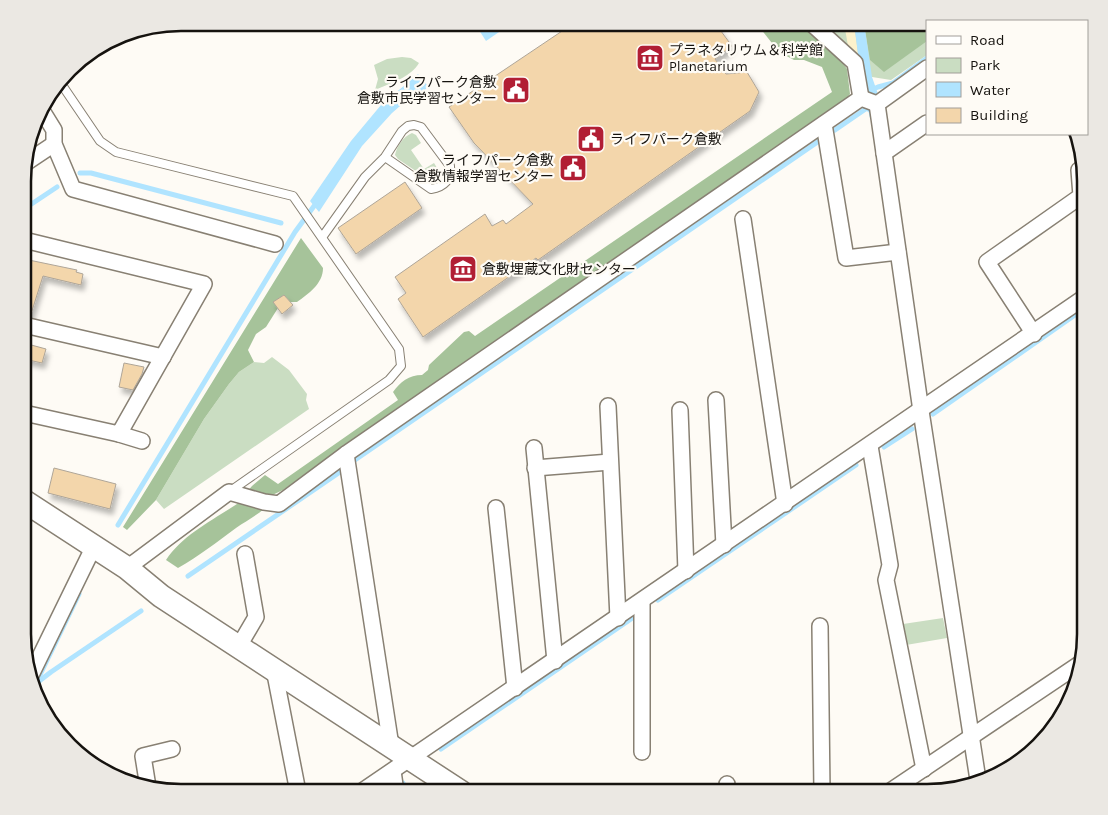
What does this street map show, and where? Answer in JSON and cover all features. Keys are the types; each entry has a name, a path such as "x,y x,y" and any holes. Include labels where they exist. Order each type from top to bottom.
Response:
{"street":[{"path":"821,32 854,63 861,98"},
{"path":"877,104 926,69"},
{"path":"861,98 877,104"},
{"path":"127,568 230,492 264,502 279,504 346,454 861,98"},
{"path":"877,104 921,411 977,775"},
{"path":"46,118 54,130 54,144 73,190 275,244"},
{"path":"824,124 846,258 898,252"},
{"path":"884,153 926,124"},
{"path":"34,158 54,144"},
{"path":"1034,334 987,262 1076,200"},
{"path":"743,219 785,504"},
{"path":"31,242 204,284 118,434"},
{"path":"374,783 1076,304"},
{"path":"31,327 163,357"},
{"path":"716,400 724,545"},
{"path":"608,406 618,618"},
{"path":"680,410 686,571"},
{"path":"32,415 142,441"},
{"path":"870,446 890,565 886,580 924,769"},
{"path":"534,448 555,661"},
{"path":"346,454 391,746 402,765 442,783"},
{"path":"536,468 610,462"},
{"path":"32,506 127,568 161,596 391,746"},
{"path":"496,508 515,688"},
{"path":"35,666 94,546"},
{"path":"238,646 256,617 246,554"},
{"path":"642,601 642,752"},
{"path":"820,626 822,784"},
{"path":"274,669 296,783"},
{"path":"901,784 1073,669"},
{"path":"147,780 143,756 172,749"},
{"path":"398,783 402,765"}],"lane":[{"path":"64,89 100,141 116,152 293,196 323,236 400,350 401,366 389,380 230,492"},
{"path":"323,236 365,177 384,157 402,131 408,126 421,127 450,166 451,173 449,179 437,188 431,189 384,157"}],"green space":[{"path":"763,32 811,32 840,59 847,69 850,94 843,104 397,409 283,490 266,498 246,493 265,475 278,484 398,400 393,392 399,385 409,378 422,375 428,370 429,365 464,332 469,331 475,336 832,92 822,67 804,60 794,60 779,52"},
{"path":"832,32 926,32 926,56 891,80 872,77 860,68 848,46"},
{"path":"865,32 926,32 926,42 884,72 870,60"},
{"path":"411,58 419,63 410,73 375,90 378,79 374,65 387,59"},
{"path":"412,133 416,135 421,143 411,150 424,169 434,163 439,171 429,180 395,155 401,142"},
{"path":"301,238 323,268 318,284 297,302 290,302 284,295 274,302 278,308 266,327 256,334 248,350 254,362 239,372 229,384 204,419 156,500 127,530 123,527"},
{"path":"272,357 289,370 307,394 306,400 309,409 164,509 156,500 204,419 239,372 254,362 264,363"},
{"path":"243,500 265,508 201,554 178,568 166,560 173,550 191,534"},
{"path":"943,618 947,638 906,645 903,624"}],"sand":[{"path":"846,32 855,32 860,68 848,46"}],"water":[{"path":"480,31 500,31 486,41"},
{"path":"855,32 865,32 872,77 879,97 863,94"},
{"path":"418,74 428,86 421,95 415,93 392,113 362,146 319,212 310,201 351,141 381,105"}],"building":[{"name":"ライフパーク倉敷","path":"561,32 721,32 732,46 715,59 726,74 747,72 759,92 750,111 538,260 536,258 423,337 398,299 406,293 395,277 485,214 492,226 503,220 506,224 533,204 474,143 449,107"},
{"path":"405,182 422,208 356,254 338,228"},
{"path":"31,260 77,270 76,272 83,274 81,285 43,276 31,313"},
{"path":"284,295 293,305 282,314 273,302"},
{"path":"31,345 46,349 42,363 31,361"},
{"path":"124,363 144,367 133,390 119,387"},
{"path":"54,468 116,484 110,509 48,493"}],"waterway":[{"path":"871,90 893,83 926,59"},
{"path":"835,130 867,108 871,111 872,116"},
{"path":"352,462 819,141"},
{"path":"80,173 91,173 281,223"},
{"path":"31,204 57,187"},
{"path":"118,525 295,232 317,202"},
{"path":"933,414 1076,314"},
{"path":"884,447 912,429"},
{"path":"658,600 856,465"},
{"path":"188,576 340,472"},
{"path":"38,679 79,594"},
{"path":"39,681 141,611"},
{"path":"441,749 631,619"}],"place":[{"name":"プラネタリウム＆科学館 Planetarium","path":"650,58"},
{"name":"ライフパーク倉敷 倉敷市民学習センター","path":"516,90"},
{"name":"ライフパーク倉敷","path":"591,139"},
{"name":"ライフパーク倉敷 倉敷情報学習センター","path":"573,168"},
{"name":"倉敷埋蔵文化財センター","path":"463,269"}]}
